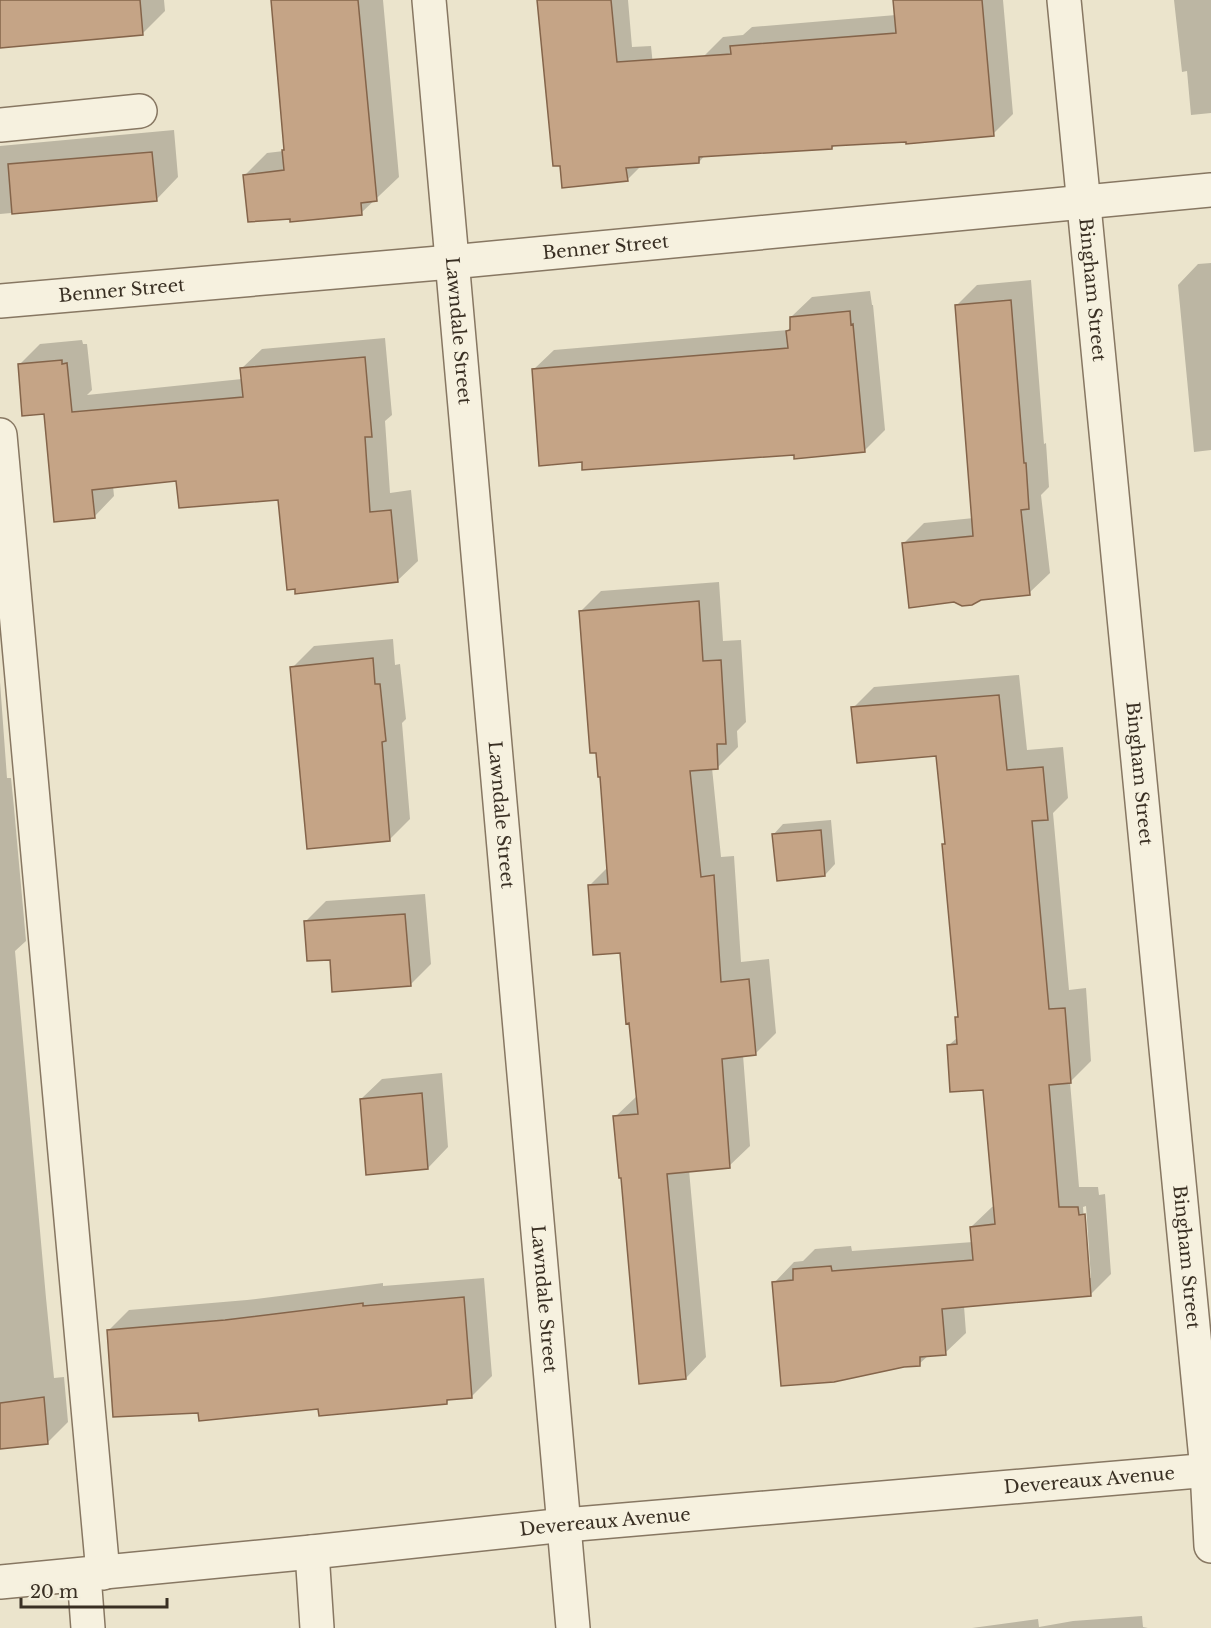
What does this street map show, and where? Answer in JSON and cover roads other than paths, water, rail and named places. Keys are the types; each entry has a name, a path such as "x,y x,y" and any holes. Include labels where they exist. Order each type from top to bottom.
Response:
{"street":[{"name":"Lawndale Street","path":"429,0 573,1628"},
{"name":"Bingham Street","path":"1064,0 1209,1470 1211,1546"},
{"path":"0,125 140,111"},
{"name":"Benner Street","path":"0,301 452,262 1211,190"},
{"path":"0,435 93,1574 88,1628"},
{"name":"Devereaux Avenue","path":"0,1582 564,1525 1209,1470"},
{"path":"312,1552 317,1628"}]}
